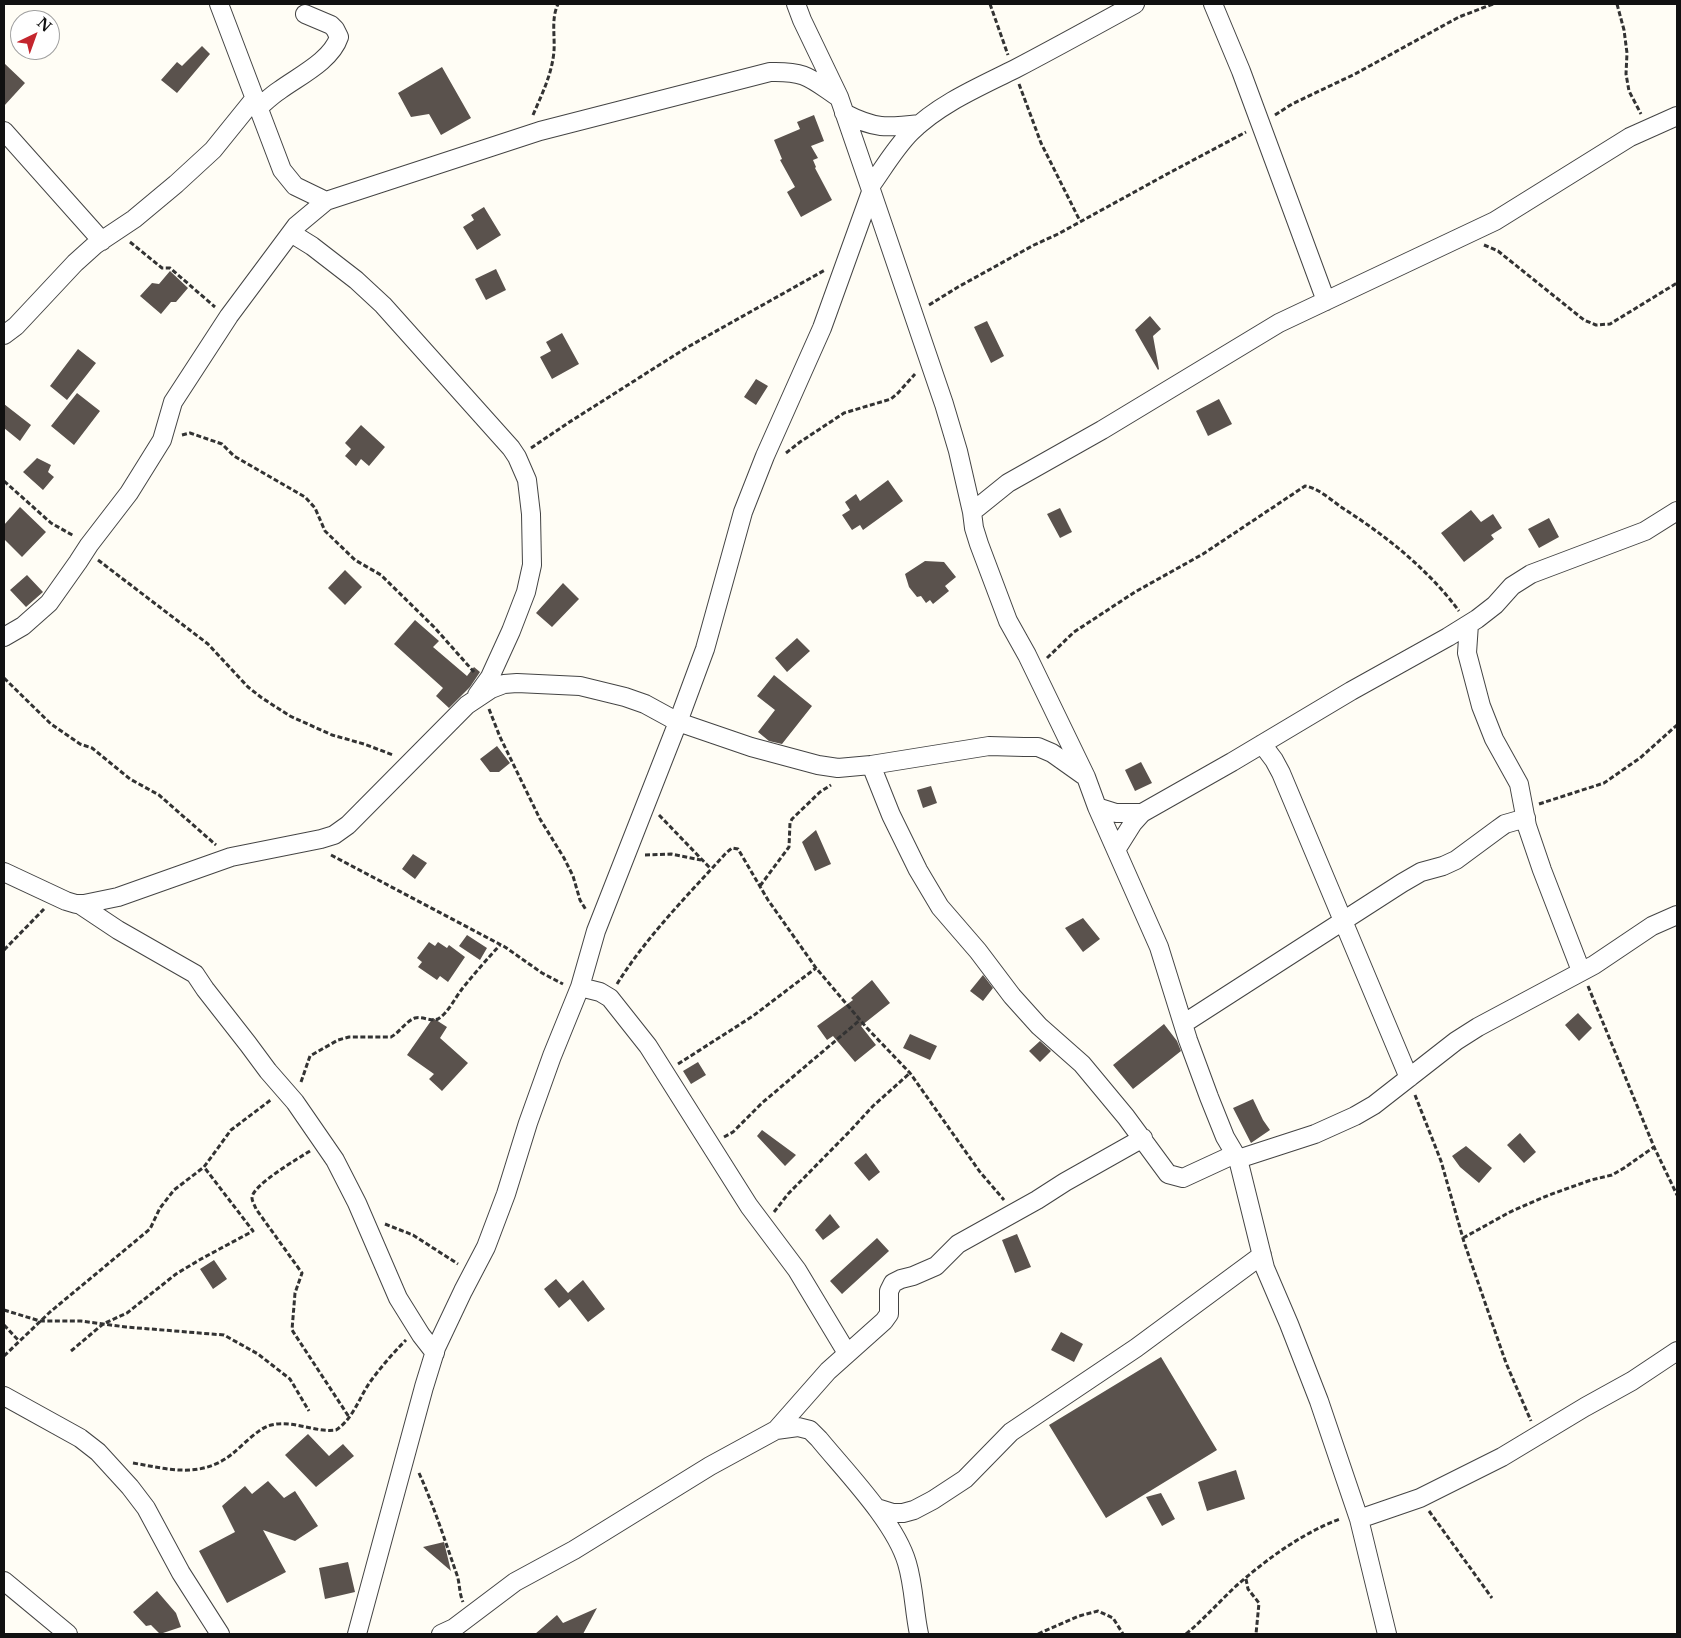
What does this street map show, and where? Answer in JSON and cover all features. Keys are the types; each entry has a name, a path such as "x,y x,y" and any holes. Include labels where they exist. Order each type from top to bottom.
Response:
{"street":[{"path":"219,4 282,170 295,186 326,201"},
{"path":"796,4 841,105 914,315 958,451 974,528 1008,621 1086,777 1096,807 1159,947 1208,1097 1225,1136 1237,1157 1265,1268 1290,1324 1359,1517 1388,1634"},
{"path":"357,1634 435,1353 447,1324 486,1247 506,1194 531,1114 579,989 596,931 705,649 743,512 822,328 870,189 899,145 920,124 956,99 1071,40 1135,4"},
{"path":"1213,4 1241,71 1326,301"},
{"path":"4,335 16,326 75,263 116,230 134,219 176,184 213,150 257,103 309,71 330,51 338,41 335,29 305,14"},
{"path":"4,638 22,626 48,603 87,548 129,494 162,440 173,402 229,316 303,218 326,201 540,131 770,72 796,72 806,75 841,105 868,124 884,127 920,124"},
{"path":"972,512 1008,483 1102,430 1279,323 1495,221 1630,137 1677,116"},
{"path":"4,131 102,241"},
{"path":"4,872 57,897 79,904 118,897 232,858 308,843 334,835 341,831 481,693 511,631 526,592 532,565 531,514 527,480 517,457 512,448 383,305 356,280 312,246 291,233"},
{"path":"1116,850 1133,823 1142,813 1469,624 1495,604 1512,586 1531,574 1645,531 1677,511"},
{"path":"1469,624 1467,653 1481,706 1494,739 1519,784 1526,818 1542,870 1581,971"},
{"path":"481,693 504,684 517,683 580,686 625,697 644,704 678,722 751,747 818,765 838,768 870,765 988,746 1038,747 1052,753 1086,777"},
{"path":"1262,744 1281,773 1408,1078"},
{"path":"870,765 902,838 940,907 978,951 1017,1002 1039,1026 1082,1064 1143,1138 1162,1168 1168,1174 1175,1177 1183,1178 1193,1175 1237,1157 1315,1134 1355,1116 1374,1105 1456,1041 1478,1027 1581,971 1652,926 1677,915"},
{"path":"1096,807 1116,813 1142,813"},
{"path":"1183,1024 1342,920 1421,872 1456,860 1505,824 1526,818"},
{"path":"79,904 118,930 195,974 205,990 268,1071 295,1102 335,1160 363,1217 398,1298 416,1328 435,1353"},
{"path":"579,989 600,992 610,998 648,1046 749,1206 797,1270 847,1353"},
{"path":"455,1629 515,1582 574,1550 710,1466 776,1430 828,1371 886,1318 890,1309 889,1291 893,1284 901,1279 936,1266 958,1244 1143,1138"},
{"path":"876,1508 893,1513 903,1513 914,1510 933,1500 965,1479 1011,1432 1136,1348 1262,1255"},
{"path":"1359,1517 1420,1498 1502,1457 1632,1381 1677,1351"},
{"path":"4,1396 80,1438 106,1460 146,1508 181,1573 220,1634"},
{"path":"776,1430 798,1427 810,1430 876,1508 898,1542 906,1561 919,1634"},
{"path":"4,1581 68,1634"}],"path":[{"path":"524,136 546,86 554,52 554,22 557,4"},
{"path":"990,4 1041,143 1080,222"},
{"path":"914,315 958,287 1169,172 1260,125 1292,104 1355,74 1459,17 1494,4"},
{"path":"1617,4 1628,53 1626,74 1629,91 1650,128"},
{"path":"116,230 152,261 162,268 170,268 202,297 229,316"},
{"path":"1462,236 1498,251 1584,320 1596,325 1610,324 1677,283"},
{"path":"517,457 686,348 847,258"},
{"path":"786,453 844,413 895,396 915,374 930,365"},
{"path":"162,440 190,433 222,444 234,456 305,497 315,508 325,530 356,560 381,575 434,628 481,693 540,819 573,876 580,900 596,931"},
{"path":"4,481 51,523 87,548 208,644 248,687 290,716 332,735 411,761"},
{"path":"1034,671 1074,632 1135,592 1203,554 1302,486 1310,487 1364,521 1407,556 1438,583 1469,624"},
{"path":"4,678 51,724 80,744 92,748 130,779 159,794 232,858"},
{"path":"1526,818 1541,803 1604,783 1640,758 1677,725"},
{"path":"760,886 789,847 790,821 820,792 836,782"},
{"path":"647,801 711,870"},
{"path":"308,843 500,945 542,973 579,989"},
{"path":"610,998 630,965 665,920 726,853 732,848 736,848 816,968 860,1020 910,1073 980,1172 1014,1212"},
{"path":"625,858 650,854 671,854 702,860"},
{"path":"4,950 57,897"},
{"path":"295,1102 306,1065 310,1056 316,1051 338,1040 349,1037 392,1037 412,1019 417,1017 434,1020 438,1018 500,945"},
{"path":"664,1072 753,1016 816,968"},
{"path":"1581,971 1598,1008 1654,1147 1677,1194"},
{"path":"710,1143 733,1132 762,1103 860,1020"},
{"path":"763,1225 788,1194 873,1106 910,1073"},
{"path":"1408,1078 1441,1161 1463,1238 1506,1363 1537,1436"},
{"path":"4,1356 40,1321 139,1240 150,1229 160,1208 174,1190 204,1167 231,1130 265,1105 283,1088"},
{"path":"322,1142 260,1185 252,1198 256,1209 302,1273 295,1293 292,1330 349,1418"},
{"path":"1463,1238 1510,1212 1549,1195 1591,1180 1612,1175 1654,1147"},
{"path":"71,1351 103,1324 128,1313 176,1274 253,1232 204,1167"},
{"path":"363,1217 413,1235 428,1243 472,1274"},
{"path":"4,1310 40,1321 81,1321 126,1327 224,1335 258,1354 290,1378 309,1411"},
{"path":"4,1325 19,1341"},
{"path":"106,1460 181,1470 204,1469 221,1462 267,1426 279,1424 336,1430 349,1418 374,1376 416,1328"},
{"path":"408,1447 427,1490 458,1579 460,1594 455,1629"},
{"path":"1420,1498 1492,1598"},
{"path":"1186,1634 1246,1579 1290,1546 1320,1526 1359,1517"},
{"path":"1246,1579 1248,1588 1259,1603 1256,1634"},
{"path":"1038,1634 1079,1616 1098,1611 1113,1618 1123,1634"}],"building":[{"path":"202,46 210,54 177,93 161,80 177,62 182,66"},
{"path":"4,63 25,83 4,106"},
{"path":"442,67 471,118 441,135 429,114 411,117 398,93"},
{"path":"814,115 824,141 811,146 818,158 813,160 815,168 832,200 801,217 787,192 795,187 780,160 782,159 774,140 800,129 797,122"},
{"path":"484,207 501,235 477,250 463,227 474,220 471,215"},
{"path":"496,269 506,290 486,300 475,279"},
{"path":"170,271 188,288 176,302 171,302 161,314 140,296 152,283 159,284"},
{"path":"1150,316 1161,329 1153,336 1158,370 1135,330"},
{"path":"987,321 1004,356 991,363 974,327"},
{"path":"562,333 579,364 552,379 540,357 551,351 546,342"},
{"path":"78,349 96,363 67,400 50,386"},
{"path":"756,379 768,386 756,405 744,397"},
{"path":"77,393 100,411 74,445 51,426"},
{"path":"1219,399 1232,424 1208,436 1196,411"},
{"path":"4,404 31,425 20,441 4,428"},
{"path":"361,425 385,447 369,466 361,459 356,466 345,456 351,449 345,443"},
{"path":"37,458 51,465 48,472 54,477 43,490 23,472"},
{"path":"888,480 903,501 863,530 860,525 852,530 842,515 850,510 845,502 856,494 860,501"},
{"path":"20,507 46,532 22,557 4,539 4,525"},
{"path":"1060,508 1072,532 1060,538 1047,514"},
{"path":"1471,510 1481,522 1493,514 1502,528 1491,535 1494,539 1464,562 1441,533"},
{"path":"1549,518 1559,537 1539,548 1528,529"},
{"path":"925,561 944,562 956,577 945,586 949,591 933,604 930,600 926,603 921,596 917,597 909,587 905,574"},
{"path":"345,570 362,587 345,605 328,588"},
{"path":"27,575 43,592 26,607 10,590"},
{"path":"563,583 579,599 552,627 536,613"},
{"path":"415,620 439,641 433,647 467,676 474,667 480,672 470,687 449,708 436,696 443,688 394,644"},
{"path":"797,638 810,651 787,672 775,658"},
{"path":"774,675 812,706 782,744 769,741 758,732 775,710 757,696"},
{"path":"497,746 510,763 499,772 490,772 480,759"},
{"path":"1141,762 1152,783 1135,791 1125,770"},
{"path":"931,786 937,803 923,808 917,790"},
{"path":"816,830 831,864 815,871 802,842"},
{"path":"413,854 427,863 415,879 402,869"},
{"path":"1083,918 1100,939 1083,952 1065,928"},
{"path":"467,935 487,948 480,960 459,946"},
{"path":"429,942 435,946 438,942 447,948 449,945 465,957 448,982 440,976 437,980 418,967 422,962 417,958"},
{"path":"983,975 993,988 983,1001 970,991"},
{"path":"872,980 890,1003 861,1026 876,1045 855,1062 833,1036 827,1040 817,1026 853,1000 851,998"},
{"path":"1578,1013 1592,1028 1579,1041 1565,1025"},
{"path":"433,1018 447,1027 440,1038 468,1063 442,1091 429,1079 434,1074 407,1055"},
{"path":"1164,1024 1177,1041 1181,1051 1133,1089 1113,1065"},
{"path":"910,1034 937,1046 930,1060 903,1048"},
{"path":"1040,1041 1051,1051 1040,1062 1029,1051"},
{"path":"698,1062 706,1075 691,1084 683,1071"},
{"path":"1253,1099 1270,1130 1251,1143 1233,1108"},
{"path":"762,1130 796,1155 785,1166 757,1136"},
{"path":"1520,1133 1536,1152 1524,1163 1507,1145"},
{"path":"1466,1146 1492,1168 1479,1183 1460,1167 1452,1156"},
{"path":"866,1153 880,1172 869,1181 854,1163"},
{"path":"830,1214 840,1227 823,1240 815,1230"},
{"path":"1017,1234 1031,1267 1015,1273 1002,1240"},
{"path":"877,1238 889,1251 842,1294 830,1281"},
{"path":"214,1260 227,1279 213,1289 200,1269"},
{"path":"556,1279 568,1293 583,1280 605,1309 588,1322 570,1299 559,1308 544,1289"},
{"path":"1061,1332 1083,1344 1074,1362 1051,1350"},
{"path":"1161,1357 1217,1450 1106,1518 1049,1425"},
{"path":"308,1434 329,1456 343,1444 354,1456 316,1487 285,1455"},
{"path":"1236,1470 1245,1499 1207,1511 1198,1482"},
{"path":"268,1481 284,1498 295,1491 318,1526 295,1541 263,1530 286,1572 227,1603 199,1551 235,1532 222,1506 245,1486 252,1494"},
{"path":"1161,1493 1175,1519 1162,1526 1146,1497"},
{"path":"444,1542 451,1571 423,1547"},
{"path":"348,1562 355,1592 325,1599 319,1568"},
{"path":"157,1591 176,1613 181,1627 160,1634 151,1625 146,1626 133,1612"},
{"path":"597,1608 583,1634 535,1634 557,1615 563,1623"}]}
